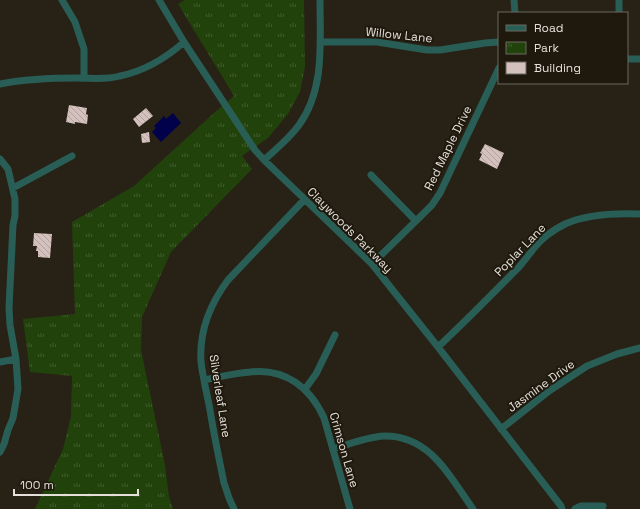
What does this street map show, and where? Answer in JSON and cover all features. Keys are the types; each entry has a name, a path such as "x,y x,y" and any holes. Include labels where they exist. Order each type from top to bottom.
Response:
{"street":[{"path":"62,0 75,22 84,49 84,78"},
{"name":"Claywoods Parkway","path":"159,0 184,42 255,150 304,200 372,264 438,347 562,509"},
{"path":"264,160 291,135 306,113 312,100 320,69 320,0"},
{"path":"514,0 515,12"},
{"path":"619,0 620,12"},
{"path":"0,84 18,80 45,78 120,77 164,58 184,42"},
{"name":"Willow Lane","path":"320,42 376,42 427,50 440,50 498,42"},
{"path":"628,59 640,59"},
{"name":"Red Maple Drive","path":"372,264 432,205 440,193 498,70"},
{"path":"12,188 72,156"},
{"path":"0,159 8,169 15,199 9,308 10,325 16,359 18,389 13,418 0,452"},
{"path":"370,175 416,221"},
{"name":"Silverleaf Lane","path":"234,509 224,483 201,362 201,348 206,319 212,304 228,280 304,200"},
{"name":"Poplar Lane","path":"438,347 470,317 525,261 534,248 552,232 579,219 622,214 640,214"},
{"path":"305,389 316,374 335,335"},
{"name":"Jasmine Drive","path":"501,429 549,390 587,366 618,354 640,348"},
{"path":"0,362 16,359"},
{"name":"Crimson Lane","path":"204,380 262,371 283,376 294,381 305,389 313,397 324,418 350,509"},
{"path":"333,449 385,436 409,440 420,445 439,461 473,509"},
{"path":"575,509 581,506 603,506"}],"green space":[{"path":"185,0 304,0 305,67 300,92 288,114 268,138 242,156 252,169 171,252 142,317 141,350 165,465 169,497 173,509 35,509 63,449 71,416 72,376 30,372 23,319 75,314 72,222 134,186 234,96 178,4"}],"shaded area":[{"path":"173,113 181,123 161,142 152,132 156,128 154,126 164,116 166,119"}],"building":[{"path":"69,105 87,108 87,124 66,122"},
{"path":"146,108 153,116 139,127 133,119"},
{"path":"149,132 150,142 142,143 141,134"},
{"path":"485,144 504,153 497,169 479,160 482,154 480,153"},
{"path":"34,233 52,234 50,258 38,257 38,251 36,251 37,246 33,246"}]}
